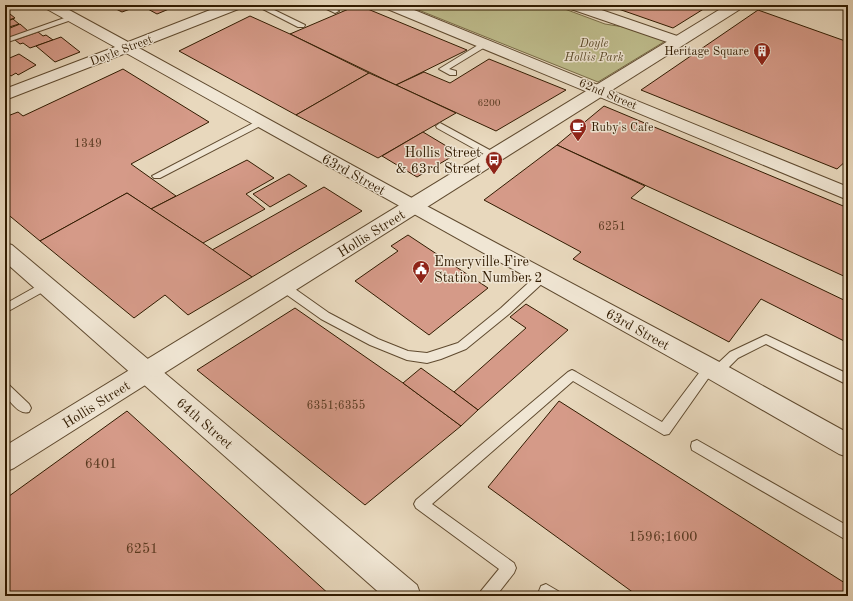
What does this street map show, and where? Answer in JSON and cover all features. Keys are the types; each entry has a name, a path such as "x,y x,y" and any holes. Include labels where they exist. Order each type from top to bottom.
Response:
{"street":[{"name":"63rd Street","path":"50,5 414,207 713,370 848,446"},
{"name":"Doyle Street","path":"5,95 236,5"},
{"name":"62nd Street","path":"390,5 848,194"},
{"path":"573,5 678,41"},
{"name":"Hollis Street","path":"5,460 737,5"},
{"name":"64th Street","path":"5,250 406,596"}],"lane":[{"path":"258,5 301,25"},
{"path":"321,5 335,11"},
{"path":"5,41 73,18"},
{"path":"453,73 444,69 486,44"},
{"path":"157,176 261,122"},
{"path":"440,126 494,156"},
{"path":"284,287 325,316 374,342 407,355 427,358 437,356 462,346 542,277"},
{"path":"5,309 46,285"},
{"path":"486,596 509,568 421,504 572,375 664,430 713,370 734,355 766,339 848,380"},
{"path":"5,388 25,408"},
{"path":"697,446 848,534"}],"green space":[{"name":"Doyle Hollis Park","path":"406,5 554,5 605,24 636,29 667,40 598,82"}],"building":[{"path":"108,5 141,5 122,12"},
{"path":"151,5 176,6 157,14 146,8"},
{"path":"358,5 467,50 396,85 290,34"},
{"path":"607,5 710,5 673,28"},
{"path":"5,10 15,18 5,21"},
{"name":"Heritage Square","path":"758,10 848,42 848,159 837,169 641,90"},
{"path":"250,16 369,73 296,115 179,51"},
{"path":"13,19 19,24 6,28 5,22"},
{"path":"20,24 28,31 5,39 5,30"},
{"path":"38,32 53,40 30,48 15,40"},
{"path":"61,37 80,52 55,62 36,46"},
{"path":"19,54 36,65 18,75 16,73 11,76 5,72 5,60"},
{"path":"489,59 566,90 496,131 396,85 424,72 450,83"},
{"path":"123,69 209,122 131,164 176,196 151,209 127,193 40,241 5,212 5,117 18,112 23,116"},
{"path":"369,73 456,113 378,158 296,115"},
{"path":"604,106 848,208 848,278 557,145"},
{"path":"423,132 458,153 417,177 382,156"},
{"path":"557,145 645,186 631,198 848,302 848,343 761,299 729,342 573,259 581,252 484,200"},
{"path":"247,160 274,178 246,194 265,209 203,243 151,209"},
{"path":"289,174 307,186 270,207 253,194"},
{"path":"324,187 362,211 252,277 212,250"},
{"path":"127,193 252,277 188,315 165,295 134,318 40,241"},
{"name":"Emeryville Fire Station Number 2","path":"408,235 488,288 429,335 355,281 398,251 391,246"},
{"path":"526,304 568,330 478,410 454,392 526,328 510,317"},
{"path":"295,308 403,383 461,426 365,505 197,370"},
{"path":"421,368 478,410 461,426 403,383"},
{"path":"559,401 848,585 848,596 638,596 488,487"},
{"path":"127,411 331,596 5,596 5,499"}],"place":[{"name":"Heritage Square","path":"762,66"},
{"name":"Ruby's Cafe","path":"578,142"},
{"name":"Hollis Street & 63rd Street","path":"494,175"},
{"name":"Emeryville Fire Station Number 2","path":"421,284"}]}
